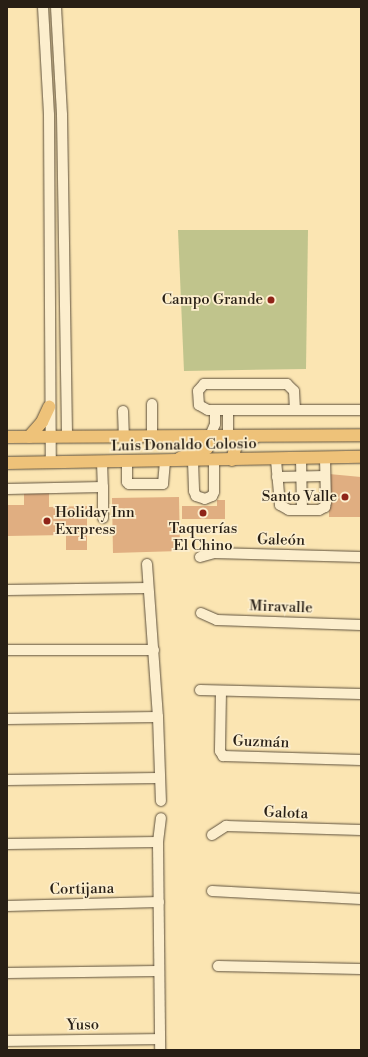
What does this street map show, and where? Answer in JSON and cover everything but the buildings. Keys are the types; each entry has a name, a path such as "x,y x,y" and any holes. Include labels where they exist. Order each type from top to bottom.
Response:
{"main road":[{"path":"29,437 42,422 49,407"},
{"path":"232,460 236,445 262,435"},
{"name":"Luis Donaldo Colosio","path":"7,437 361,435"},
{"path":"170,462 207,448 210,436"},
{"name":"Luis Donaldo Colosio","path":"7,464 276,460 361,457"}],"street":[{"path":"43,7 49,116 49,407 51,463"},
{"path":"56,7 62,115 67,437"},
{"path":"49,116 62,115"},
{"path":"49,272 64,272"},
{"path":"295,410 294,391 287,384 204,384 198,391 199,405 215,410 295,410 361,410"},
{"path":"152,404 152,435"},
{"path":"210,436 215,424 215,410"},
{"path":"228,410 228,435"},
{"path":"123,411 124,436"},
{"path":"276,460 280,505 289,510 302,510 324,507 325,458"},
{"path":"301,459 302,510"},
{"path":"193,461 194,491 196,496 205,499 212,496 214,492 214,460"},
{"path":"102,462 103,518"},
{"path":"127,462 127,482 129,484 156,484 164,482 170,462"},
{"path":"277,478 325,476"},
{"path":"7,489 103,487"},
{"name":"Galeón","path":"200,557 214,553 361,557"},
{"path":"147,564 158,716 158,778 161,800"},
{"path":"7,590 148,588"},
{"name":"Miravalle","path":"201,613 217,620 361,625"},
{"path":"7,650 154,650"},
{"path":"200,690 361,694"},
{"name":"Guzmán","path":"221,691 220,751 223,756 361,760"},
{"path":"7,719 158,716"},
{"path":"7,780 158,778"},
{"path":"160,1050 158,971 158,842 161,818"},
{"name":"Galota","path":"212,835 226,826 361,830"},
{"path":"7,844 158,842"},
{"path":"212,891 361,899"},
{"name":"Cortijana","path":"7,906 159,902"},
{"path":"218,966 361,969"},
{"path":"7,973 158,971"},
{"name":"Yuso","path":"7,1041 160,1039"}],"green space":[{"path":"178,230 308,230 306,369 184,371"}],"place":[{"name":"Campo Grande","path":"271,300"},
{"name":"Santo Valle","path":"345,497"},
{"name":"Taquerías El Chino","path":"203,513"},
{"name":"Holiday Inn Exrpress","path":"47,521"}]}
